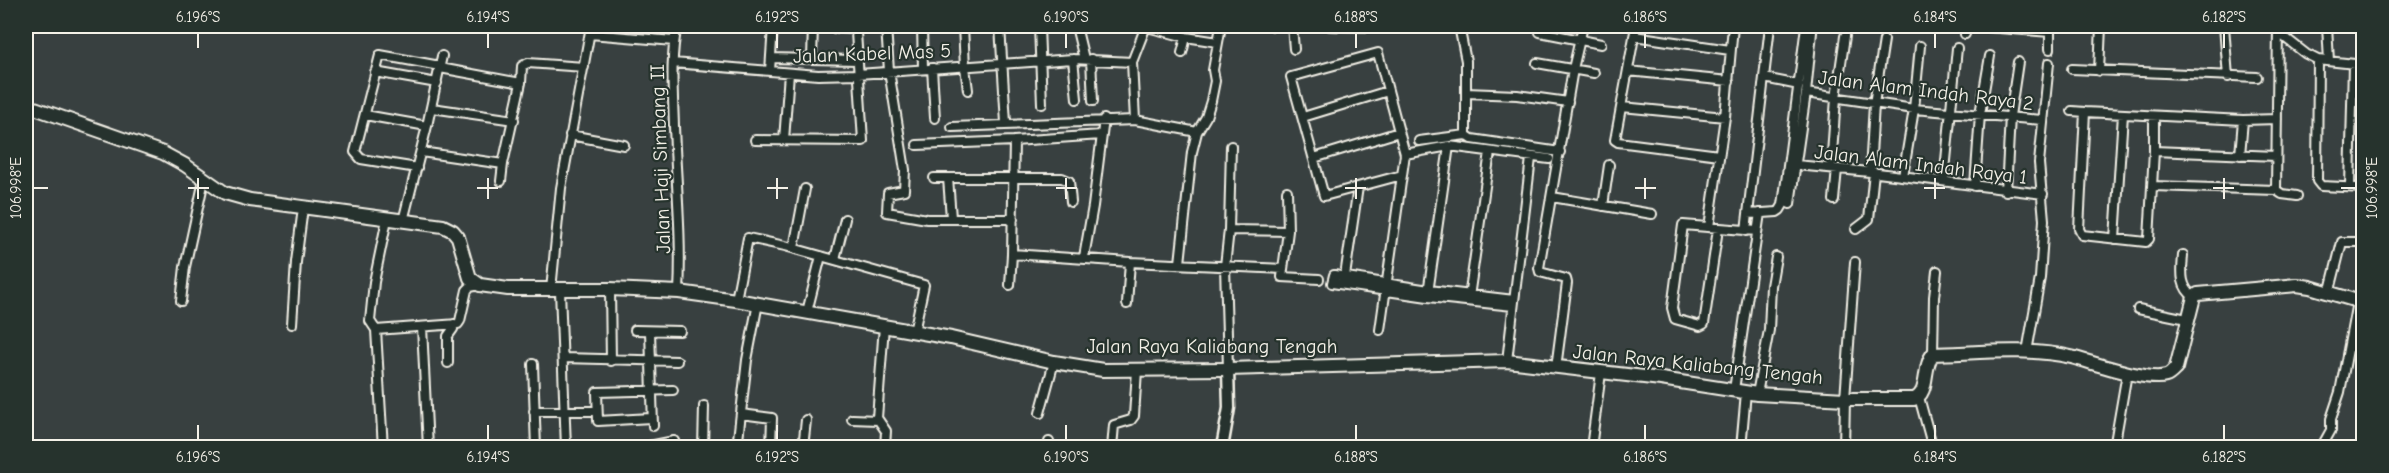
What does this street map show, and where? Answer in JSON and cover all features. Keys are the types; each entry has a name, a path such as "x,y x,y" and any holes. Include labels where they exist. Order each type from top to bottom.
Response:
{"main road":[{"path":"26,105 163,153 185,165 225,193 250,200 443,226 453,231 458,237 470,278 480,285"},
{"name":"Jalan Raya Kaliabang Tengah","path":"480,285 508,289 679,292 758,303 951,338 1054,362 1103,370 1507,361 1746,392 1845,399 1914,399 1919,397"},
{"path":"1919,397 1923,391 1928,362 1933,354 2027,352 2069,356 2127,373 2163,377 2169,375 2176,368 2193,297 2198,294 2297,285 2360,303"}],"street":[{"name":"Jalan Haji Simbang II","path":"677,26 673,63 679,292"},
{"path":"770,71 773,26"},
{"path":"755,140 863,141 856,32 813,26 812,59"},
{"path":"886,26 890,71 905,170 905,188 901,192 888,193 886,210 899,216 927,219 1013,219"},
{"path":"922,26 935,118"},
{"path":"963,26 964,67 968,90"},
{"path":"1000,26 1006,123"},
{"path":"1039,26 1042,104"},
{"path":"1076,26 1088,59 1094,101"},
{"path":"1135,120 1132,62 1145,26 1186,37 1218,42"},
{"path":"1180,263 1192,152 1197,132 1206,117 1211,101 1215,81 1213,70 1221,26"},
{"path":"1273,26 1283,26"},
{"path":"1292,26 1294,49"},
{"path":"1330,26 1377,27"},
{"path":"1459,26 1465,53 1466,135"},
{"path":"1556,368 1567,283 1566,279 1540,272 1539,268 1573,69 1583,26"},
{"path":"1636,26 1615,138 1618,142 1719,155"},
{"path":"1709,227 1725,117 1734,26"},
{"path":"1746,231 1770,26"},
{"path":"1973,26 2050,29 2050,49"},
{"path":"2099,71 2101,26"},
{"path":"2222,26 2228,77"},
{"path":"2327,26 2329,61"},
{"path":"1748,214 1777,212 1783,205 1809,29"},
{"name":"Jalan Alam Indah Raya 1","path":"1809,29 1806,93 1796,165 1872,172 2043,194"},
{"path":"2278,29 2306,54 2318,60 2364,65"},
{"path":"2276,190 2278,29"},
{"path":"566,447 562,358 555,290 561,188 590,30 674,40"},
{"path":"1540,32 1601,44"},
{"path":"1634,36 1730,50"},
{"path":"1834,200 1836,98 1845,36"},
{"path":"1182,53 1186,37"},
{"path":"1856,229 1869,219 1874,104 1884,40"},
{"path":"1903,176 1914,109 1920,46"},
{"path":"1944,181 1957,48"},
{"path":"1380,330 1405,154 1378,53 1291,77 1324,196 1402,175"},
{"path":"417,168 357,158 355,152 380,55 521,83"},
{"path":"403,221 432,108 442,56"},
{"path":"1975,186 1980,114 1990,56"},
{"path":"771,58 857,60"},
{"path":"1073,59 1077,99"},
{"name":"Jalan Kabel Mas 5","path":"673,63 789,73 858,74 1073,59 1132,62"},
{"path":"2318,60 2317,181 2321,186 2364,188"},
{"path":"2006,191 2010,116 2018,62"},
{"path":"1537,63 1594,73"},
{"path":"2027,352 2040,278 2044,220 2039,163 2049,63"},
{"path":"501,181 521,83 522,66 525,64 584,67"},
{"path":"2350,187 2353,64"},
{"path":"2072,69 2257,77"},
{"path":"1628,71 1729,81"},
{"path":"375,72 437,83"},
{"path":"783,140 789,73"},
{"path":"1764,78 1799,85"},
{"path":"1303,117 1388,91"},
{"path":"1466,93 1517,95 1568,102"},
{"name":"Jalan Alam Indah Raya 2","path":"1806,93 1914,109 2042,120"},
{"path":"1622,107 1725,117"},
{"path":"432,108 514,120"},
{"path":"2072,111 2243,120 2277,119"},
{"path":"2087,112 2080,232 2082,235 2148,241 2153,186 2154,116"},
{"path":"2115,239 2123,114"},
{"path":"365,115 427,126"},
{"path":"952,126 1104,119 1135,120 1197,132"},
{"path":"1084,257 1104,119"},
{"path":"2240,155 2243,120"},
{"path":"1314,158 1399,132"},
{"path":"570,135 624,145"},
{"path":"917,146 1101,135"},
{"path":"1419,141 1466,135 1472,139 1560,152"},
{"path":"1010,285 1015,178 1014,141"},
{"path":"1222,447 1229,408 1225,266 1229,230 1231,146"},
{"path":"1405,154 1449,146 1549,159"},
{"path":"1428,293 1449,146"},
{"path":"2154,151 2276,156"},
{"path":"421,152 503,164"},
{"path":"1469,298 1490,152"},
{"path":"1507,361 1531,158"},
{"path":"1603,206 1609,165"},
{"path":"1790,204 1796,165"},
{"path":"934,178 1068,179 1071,202"},
{"path":"948,178 951,218"},
{"path":"181,301 185,267 204,180"},
{"path":"2153,186 2276,190 2282,194 2297,196"},
{"path":"1346,276 1358,187"},
{"path":"794,248 805,189"},
{"path":"1287,191 1288,231 1282,275 1284,278 1319,279"},
{"path":"1552,197 1652,214"},
{"path":"292,324 296,262 303,208"},
{"path":"1742,447 1760,213"},
{"path":"383,447 376,330 370,321 374,282 387,219"},
{"path":"835,260 844,219"},
{"path":"1718,229 1704,322 1700,327 1675,319 1672,308 1682,227 1686,224 1718,229 1757,231"},
{"path":"1229,230 1288,231"},
{"path":"736,300 748,238 794,248 924,285 914,332"},
{"path":"2329,294 2341,243 2344,241 2364,243"},
{"path":"1012,254 1084,257 1130,262 1283,268"},
{"path":"2183,255 2182,278 2187,292 2193,297"},
{"path":"807,312 821,256"},
{"path":"1746,392 1769,330 1776,257"},
{"path":"1127,304 1130,262"},
{"path":"1844,447 1845,399 1855,262"},
{"path":"1933,354 1937,271"},
{"path":"1386,287 1334,274 1332,283 1386,287 1513,303"},
{"path":"376,330 454,324 460,321 467,290 470,286 480,285"},
{"path":"610,289 611,360"},
{"path":"737,447 747,360 758,303"},
{"path":"2321,447 2331,430 2331,419 2340,392 2360,303"},
{"path":"2138,309 2187,319"},
{"path":"448,363 448,336 454,324"},
{"path":"422,327 429,447"},
{"path":"884,327 878,420 885,431 885,447"},
{"path":"635,330 680,331"},
{"path":"650,331 650,390 652,422 600,421 597,419 596,394 599,390 650,390 673,390"},
{"path":"562,358 677,361"},
{"path":"1040,412 1054,362"},
{"path":"533,364 536,447"},
{"path":"1112,447 1114,425 1131,420 1134,416 1137,370"},
{"path":"1591,447 1601,373"},
{"path":"2114,447 2127,373"},
{"path":"1919,397 1931,441"},
{"path":"703,447 704,406"},
{"path":"534,411 565,413 596,411"},
{"path":"741,414 766,415 772,418 771,447"},
{"path":"852,419 878,420"},
{"path":"803,447 806,420"},
{"path":"639,447 674,441 676,447"}]}
